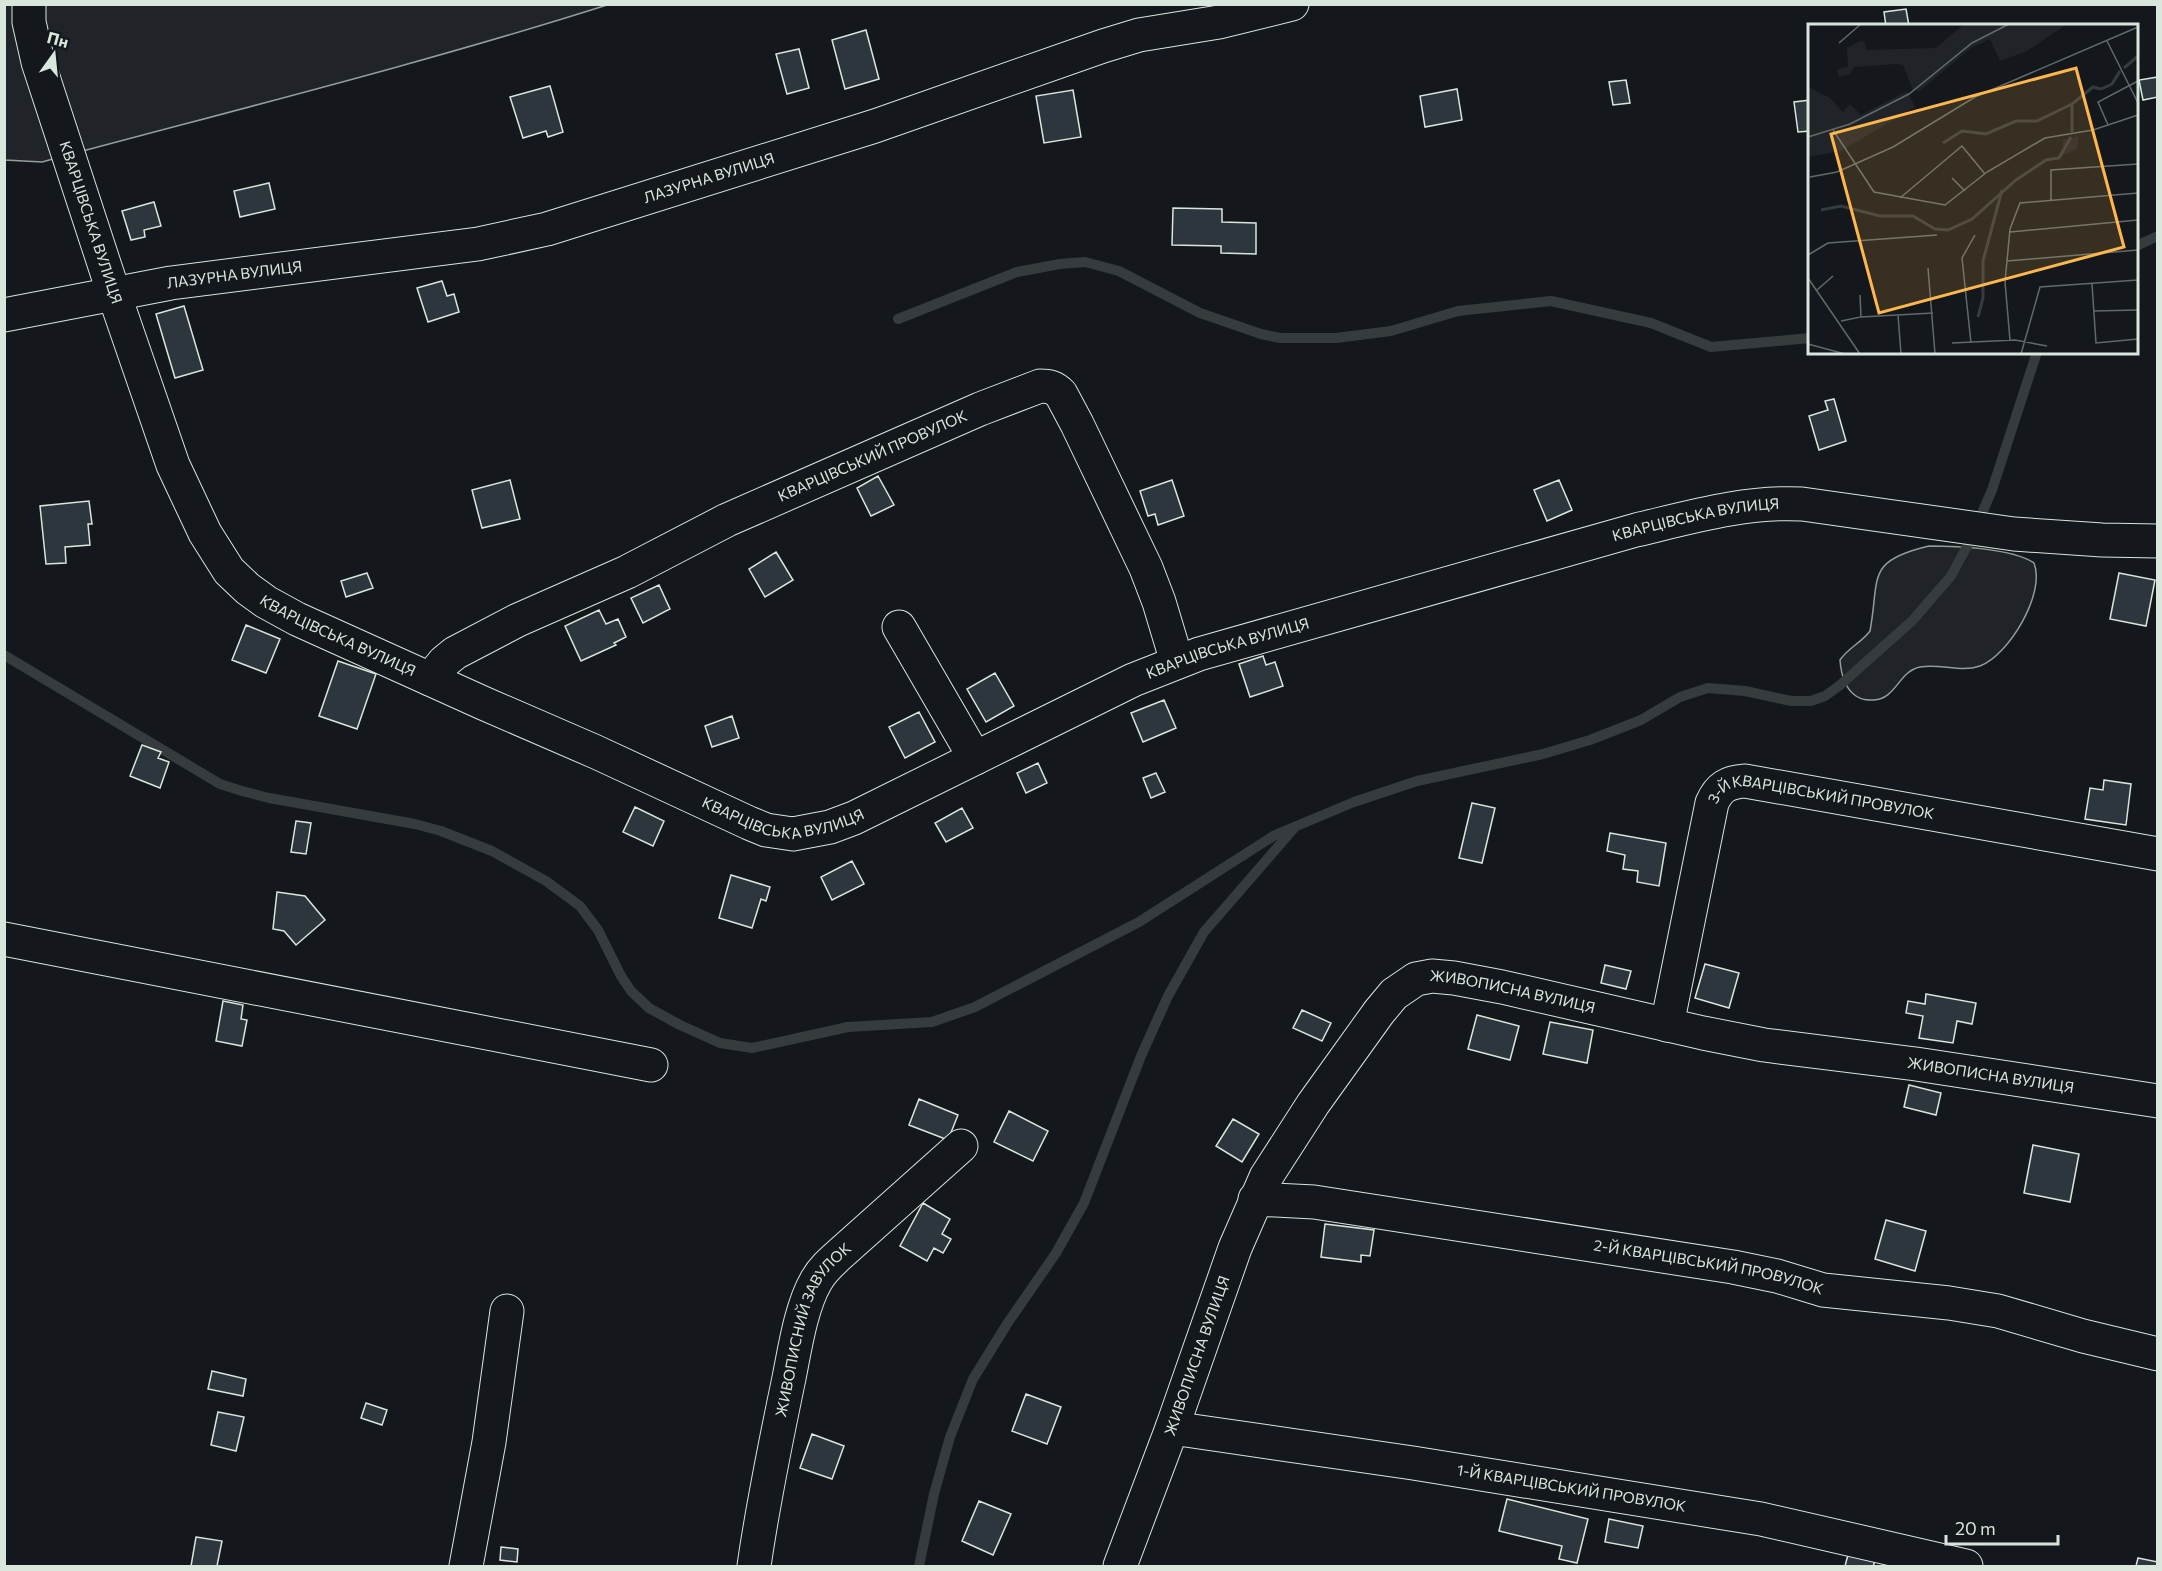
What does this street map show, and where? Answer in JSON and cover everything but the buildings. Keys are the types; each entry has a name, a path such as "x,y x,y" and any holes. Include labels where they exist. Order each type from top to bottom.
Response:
{"street":[{"name":"КВАРЦІВСЬКА ВУЛИЦЯ","path":"29,4 29,22 38,62 173,465 205,533 229,571 248,590 307,623 766,830 779,833 805,832 830,827 854,818 1133,680 1177,662 1636,530 1749,506 1779,503 1802,504 2014,534 2157,541"},
{"name":"ЛАЗУРНА ВУЛИЦЯ","path":"4,315 231,275 478,244 547,229 885,123 1138,35 1219,22 1292,4"},
{"name":"КВАРЦІВСЬКИЙ ПРОВУЛОК","path":"430,680 444,662 455,653 627,572 727,520 980,409 1040,386 1056,389 1061,394 1138,550 1159,602 1177,662"},
{"path":"899,627 975,758"},
{"name":"3-Й КВАРЦІВСЬКИЙ ПРОВУЛОК","path":"1667,1025 1712,803 1716,793 1734,781 1745,781 2157,854"},
{"path":"4,939 651,1065"},
{"name":"ЖИВОПИСНА ВУЛИЦЯ","path":"1120,1566 1172,1428 1235,1248 1255,1199 1276,1160 1379,1012 1394,994 1416,979 1432,976 1502,987 1764,1045 1916,1064 2157,1101"},
{"name":"ЖИВОПИСНИЙ ЗАВУЛОК","path":"754,1566 770,1467 806,1305 813,1287 832,1261 961,1146"},
{"name":"2-Й КВАРЦІВСЬКИЙ ПРОВУЛОК","path":"1255,1199 1314,1202 1733,1267 1777,1276 1823,1290 1973,1306 2157,1354"},
{"path":"466,1566 489,1442 507,1311"},
{"name":"1-Й КВАРЦІВСЬКИЙ ПРОВУЛОК","path":"1172,1428 1413,1463 1761,1519 1966,1566"}],"shaded area":[{"path":"4,5 607,5 396,67 42,162 5,160"},
{"path":"1929,546 1968,547 1998,551 2034,563 2035,590 2030,606 2013,636 1991,660 1980,666 1965,669 1920,667 1907,674 1888,695 1871,700 1860,698 1846,685 1840,660 1870,631 1879,574 1894,558"}],"waterway":[{"path":"2138,245 2158,236"},
{"path":"898,319 1017,272 1085,262 1119,271 1200,313 1261,334 1280,338 1336,338 1391,331 1458,311 1551,301 1651,323 1711,347 1808,338"},
{"path":"1979,520 1992,490 2036,354"},
{"path":"4,655 220,784 269,798 415,824 441,831 492,851 546,881 580,906 598,930 631,991 649,1008 720,1043 752,1048 848,1027 932,1022 975,1007 1139,922 1275,835 1354,802 1417,781 1543,754 1590,740 1641,720 1680,697 1708,688 1745,691 1791,701 1811,701 1825,696 1912,621 1951,576 1972,537"},
{"path":"919,1566 934,1494 950,1437 973,1379 1007,1324 1056,1253 1084,1203 1141,1056 1168,996 1204,932 1295,827"}]}
